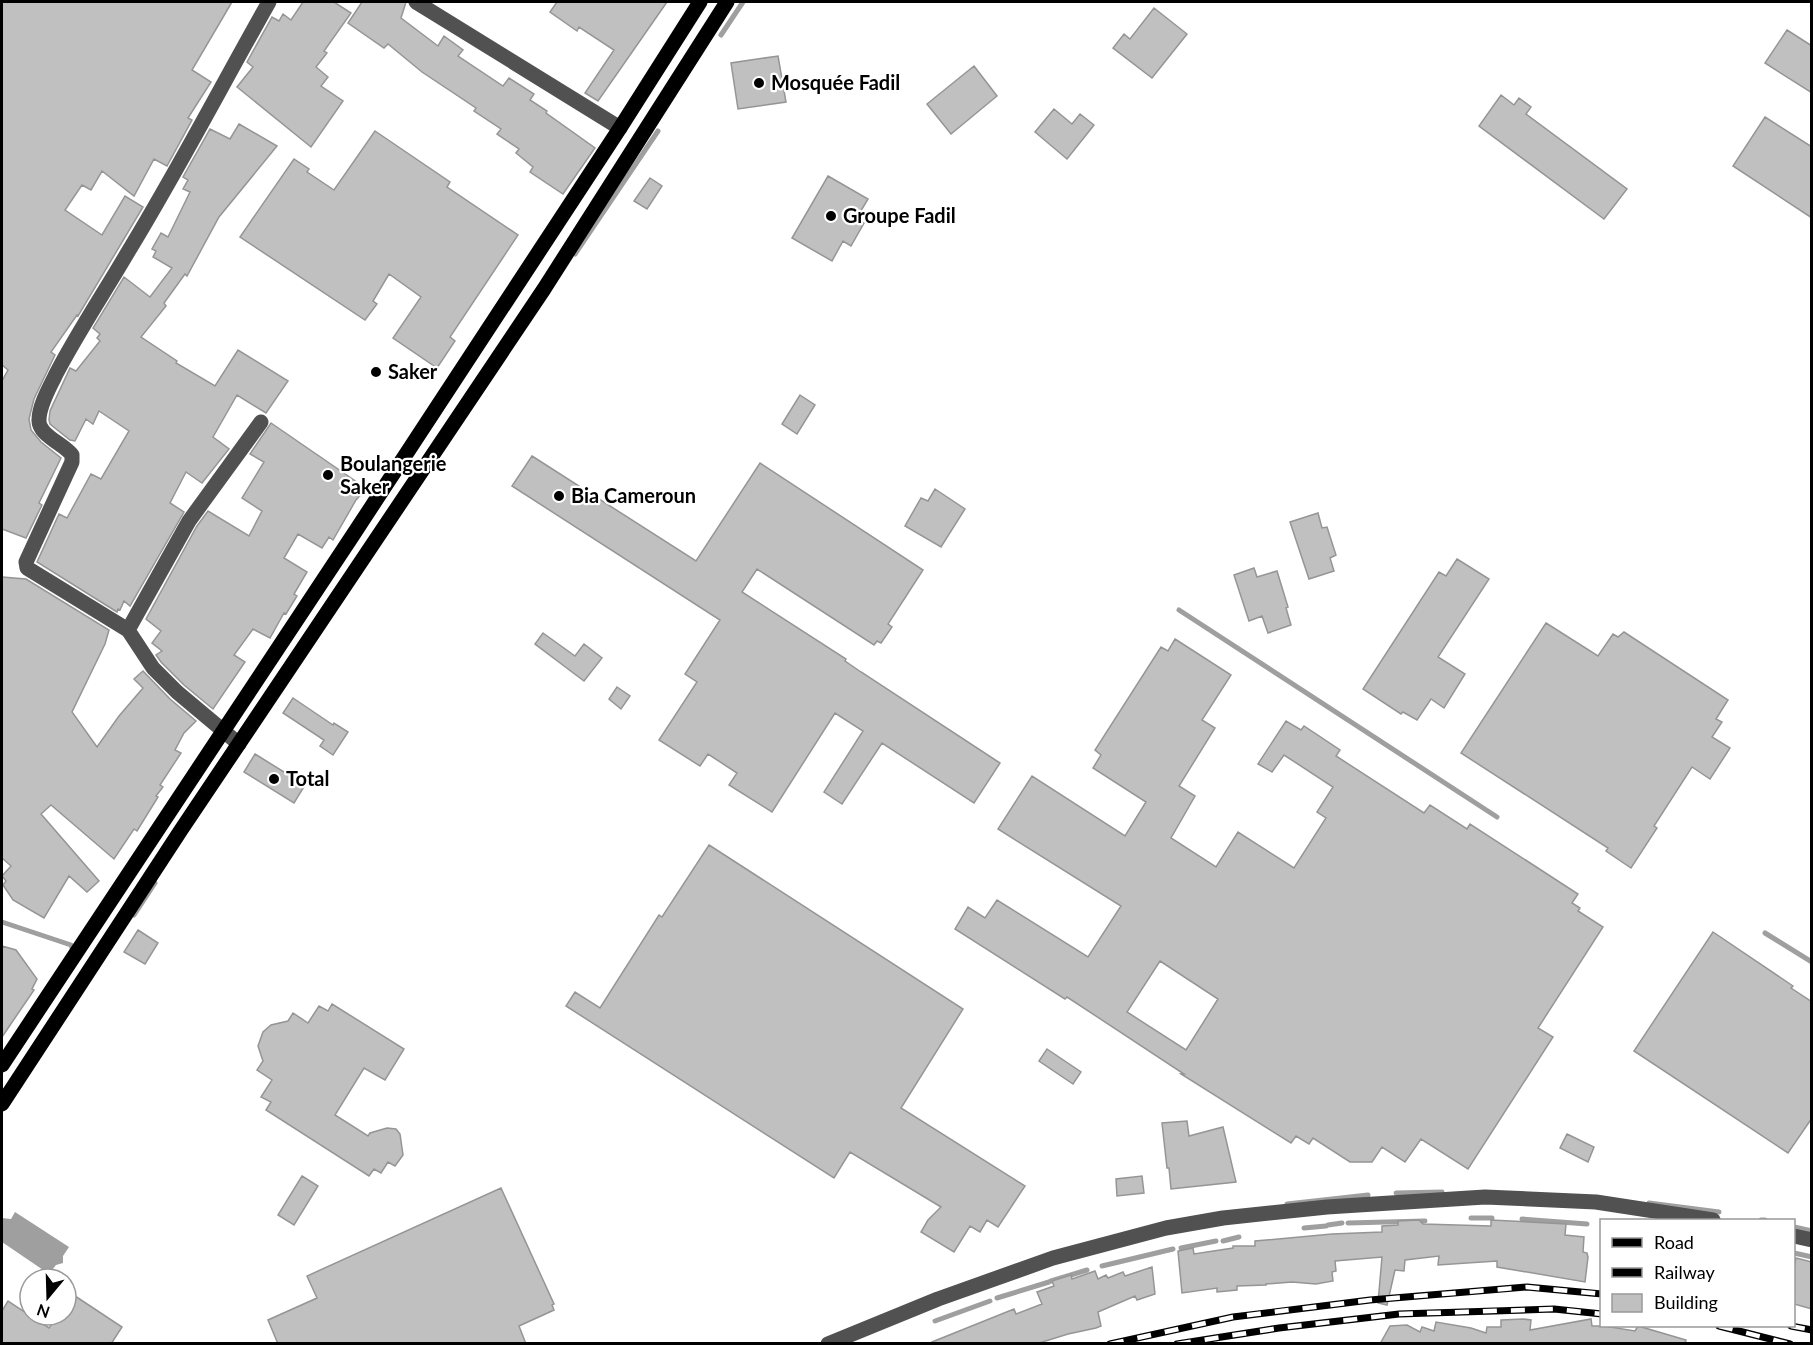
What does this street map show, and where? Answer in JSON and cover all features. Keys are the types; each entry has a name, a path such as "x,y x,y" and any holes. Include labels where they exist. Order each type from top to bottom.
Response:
{"main road":[{"path":"2,1065 620,128 700,2"},
{"path":"2,1104 121,921 544,289 727,2"},
{"path":"105,911 121,921"},
{"path":"17,1044 34,1056"}],"street":[{"path":"239,744 177,692 153,668 128,630 26,566 72,462 72,455 67,448 39,426 39,418 49,389 73,341 129,251 269,2"},
{"path":"416,2 620,128"},
{"path":"128,630 189,521 261,422"},
{"path":"828,1344 938,1299 1053,1258 1166,1228 1223,1218 1327,1207 1485,1197 1596,1202 1701,1219"},
{"path":"1795,1236 1812,1240"}],"shaded area":[{"path":"15,1212 69,1247 63,1256 63,1263 54,1267 39,1267 2,1242 2,1218 11,1219"}],"building":[{"path":"2,2 232,2 192,70 211,82 188,118 192,120 167,166 154,159 134,196 102,171 91,190 82,185 65,210 102,235 125,196 143,207 78,316 51,352 55,355 34,399 29,419 31,430 41,442 61,458 39,503 42,505 26,538 2,529 2,381 8,370 2,365"},
{"path":"303,2 334,2 351,13 324,51 327,53 316,67 328,77 321,86 343,101 311,147 237,87 253,67 247,62 272,17 279,21 283,14 291,20"},
{"path":"362,2 406,2 401,18 438,46 444,36 463,50 458,56 503,86 509,78 534,94 530,100 595,148 563,194 530,172 533,167 516,153 519,149 497,134 501,129 474,111 476,108 422,72 388,44 384,48 348,23"},
{"path":"557,2 667,2 598,101 585,93 614,50 579,27 577,31 550,12"},
{"path":"1154,8 1187,34 1152,78 1113,48 1124,34 1130,39"},
{"path":"1787,30 1812,46 1812,93 1765,63"},
{"name":"Mosquée Fadil","path":"778,56 786,102 738,109 731,63"},
{"path":"974,66 997,96 951,134 927,104"},
{"path":"1501,95 1514,105 1519,98 1531,107 1526,114 1627,189 1604,219 1479,126"},
{"path":"1054,109 1072,124 1080,114 1094,125 1067,159 1035,132"},
{"path":"1765,117 1812,147 1812,218 1733,166"},
{"path":"239,124 277,146 219,217 187,276 185,274 164,303 166,306 141,337 177,361 176,363 215,386 238,350 288,381 266,413 237,395 213,437 229,449 202,483 186,472 170,503 184,512 130,606 124,601 117,612 37,562 59,514 67,518 91,474 101,479 129,431 99,411 93,424 86,419 75,441 70,440 50,424 50,411 70,368 76,371 100,341 97,338 100,334 93,328 124,277 150,297 172,268 153,257 156,251 152,249 161,233 168,237 190,192 183,189 188,180 183,177 210,129 230,139"},
{"path":"375,131 450,182 447,187 518,235 450,337 455,341 437,368 393,338 421,297 389,274 373,301 377,304 365,320 240,237 294,159 309,169 307,172 334,190"},
{"name":"Groupe Fadil","path":"828,176 868,199 856,219 864,223 851,246 843,241 832,261 792,238"},
{"path":"650,178 662,186 647,209 634,201"},
{"path":"800,395 815,405 797,434 782,424"},
{"path":"271,423 364,487 365,490 356,500 333,540 329,537 322,548 298,534 284,558 307,572 294,594 297,596 270,638 253,629 234,655 245,662 213,709 161,662 156,655 162,651 152,643 161,631 146,619 197,526 208,511 249,536 262,511 242,498 264,462 250,454"},
{"path":"532,456 696,561 760,463 923,570 888,624 892,627 881,643 877,641 874,645 757,569 742,592 1000,763 974,803 882,743 842,804 824,792 863,731 835,713 772,812 729,785 737,773 708,754 700,766 659,740 697,682 685,674 720,620 512,486"},
{"path":"935,489 965,509 941,547 905,526 921,498 928,501"},
{"path":"1318,513 1322,528 1327,527 1336,555 1330,558 1334,571 1309,579 1290,522"},
{"path":"1457,559 1489,579 1438,657 1465,674 1444,708 1431,699 1417,720 1403,712 1401,714 1363,689 1439,572 1446,576"},
{"path":"1254,568 1257,577 1277,571 1291,625 1268,633 1262,616 1249,621 1234,575"},
{"path":"2,577 26,579 109,630 105,644 72,712 97,747 143,688 134,679 143,671 170,699 196,721 184,733 175,750 181,753 160,785 163,787 156,796 158,797 137,831 134,829 114,859 51,805 41,814 99,881 87,892 69,876 44,918 13,900 3,885 6,881 2,876 11,866 2,858"},
{"path":"1546,623 1598,656 1613,634 1618,637 1624,632 1728,700 1716,719 1722,722 1712,737 1730,748 1710,779 1692,767 1654,826 1657,828 1631,868 1606,851 1608,848 1461,753"},
{"path":"543,633 575,656 584,644 602,658 584,681 535,644"},
{"path":"1175,639 1231,675 1202,720 1215,728 1179,786 1195,796 1171,838 1216,867 1238,832 1294,868 1326,818 1317,812 1333,787 1284,755 1272,772 1258,764 1286,721 1301,730 1304,726 1340,750 1336,756 1424,813 1430,805 1467,829 1470,824 1578,894 1572,903 1580,908 1578,911 1603,927 1538,1028 1553,1037 1468,1169 1421,1139 1405,1162 1382,1147 1372,1162 1350,1162 1313,1138 1309,1144 1296,1136 1291,1143 1181,1074 1184,1074 1067,997 1065,999 955,929 968,907 985,918 997,900 1088,957 1121,906 998,829 1032,776 1125,836 1146,802 1093,768 1101,755 1095,750 1161,647 1168,651","holes":["1160,961 1218,999 1186,1050 1127,1012"]},
{"path":"617,687 630,696 621,709 609,699"},
{"path":"293,698 333,725 334,723 348,732 333,755 320,746 324,740 283,713"},
{"name":"Total","path":"255,754 305,785 294,803 244,772"},
{"path":"709,845 963,1009 901,1108 1025,1186 998,1227 987,1220 980,1232 970,1226 954,1252 921,1232 928,1220 941,1207 850,1152 834,1178 566,1006 575,992 600,1008 659,915 662,917"},
{"path":"138,930 158,943 145,964 124,952"},
{"path":"1713,932 1793,986 1791,988 1812,1002 1812,1118 1788,1153 1634,1051"},
{"path":"2,946 16,950 37,979 32,989 34,990 2,1037"},
{"path":"332,1004 404,1049 385,1080 364,1068 335,1115 368,1136 370,1133 387,1128 396,1129 400,1134 403,1155 395,1166 388,1162 381,1173 374,1169 369,1176 266,1110 271,1102 261,1097 272,1080 257,1070 263,1061 258,1046 263,1032 271,1025 288,1021 293,1013 308,1023 319,1006 328,1011"},
{"path":"1047,1049 1081,1072 1073,1084 1039,1061"},
{"path":"1187,1121 1189,1136 1223,1127 1236,1182 1171,1189 1162,1123"},
{"path":"1567,1134 1594,1147 1588,1162 1560,1148"},
{"path":"302,1176 318,1186 294,1225 278,1215"},
{"path":"1142,1176 1144,1193 1117,1196 1116,1179"},
{"path":"501,1188 554,1304 552,1305 554,1310 519,1326 526,1344 278,1344 268,1320 317,1298 307,1276"},
{"path":"1419,1220 1423,1224 1491,1226 1491,1220 1566,1224 1565,1235 1584,1237 1583,1252 1587,1253 1588,1257 1585,1282 1497,1267 1497,1261 1438,1265 1439,1256 1405,1260 1404,1271 1395,1270 1387,1305 1378,1303 1382,1257 1335,1261 1336,1271 1332,1272 1333,1281 1316,1284 1292,1282 1237,1286 1237,1290 1217,1292 1217,1288 1182,1293 1178,1251 1193,1248 1194,1254 1233,1248 1233,1246 1255,1246 1255,1241 1382,1232 1382,1226 1398,1225 1398,1221"},
{"path":"1796,1258 1812,1262 1812,1309 1795,1304"},
{"path":"1152,1267 1155,1294 1137,1300 1135,1296 1098,1312 1101,1326 1096,1328 1036,1344 933,1344 932,1342 1014,1309 1016,1314 1042,1304 1037,1292 1054,1286 1052,1281 1071,1275 1072,1279 1095,1271 1098,1279 1123,1272 1125,1276"},
{"path":"78,1298 122,1327 111,1344 2,1344 2,1311 8,1301 18,1308 18,1327 78,1327"},
{"path":"1591,1319 1592,1326 1635,1331 1637,1327 1641,1327 1686,1340 1685,1344 1380,1344 1390,1326 1407,1325 1420,1332 1422,1327 1434,1331 1436,1322 1486,1333 1487,1327 1501,1327 1501,1320 1531,1320 1530,1330"}],"waterway":[{"path":"721,35 743,2"},
{"path":"575,254 658,131"},
{"path":"1179,610 1497,817"},
{"path":"134,915 155,883"},
{"path":"2,922 71,945 73,951"},
{"path":"1765,933 1812,962"},
{"path":"1396,1193 1442,1192"},
{"path":"1287,1204 1368,1195"},
{"path":"1649,1203 1719,1212"},
{"path":"1471,1218 1492,1218"},
{"path":"1522,1219 1587,1224"},
{"path":"1348,1223 1425,1221"},
{"path":"1328,1225 1342,1223"},
{"path":"1304,1228 1326,1226"},
{"path":"1795,1227 1812,1231"},
{"path":"1223,1241 1239,1237"},
{"path":"1181,1248 1216,1241"},
{"path":"1102,1266 1173,1249"},
{"path":"1795,1253 1812,1257"},
{"path":"1051,1281 1087,1270"},
{"path":"997,1298 1049,1282"},
{"path":"935,1321 990,1301"}],"railway":[{"path":"1110,1344 1233,1317 1370,1300 1527,1287 1600,1294"},
{"path":"1177,1344 1279,1328 1399,1314 1554,1309 1600,1314"},
{"path":"1723,1327 1790,1344"},
{"path":"1795,1327 1812,1330"}],"place":[{"name":"Mosquée Fadil","path":"759,83"},
{"name":"Groupe Fadil","path":"831,216"},
{"name":"Saker","path":"376,372"},
{"name":"Boulangerie Saker","path":"328,475"},
{"name":"Bia Cameroun","path":"559,496"},
{"name":"Total","path":"274,779"}]}
